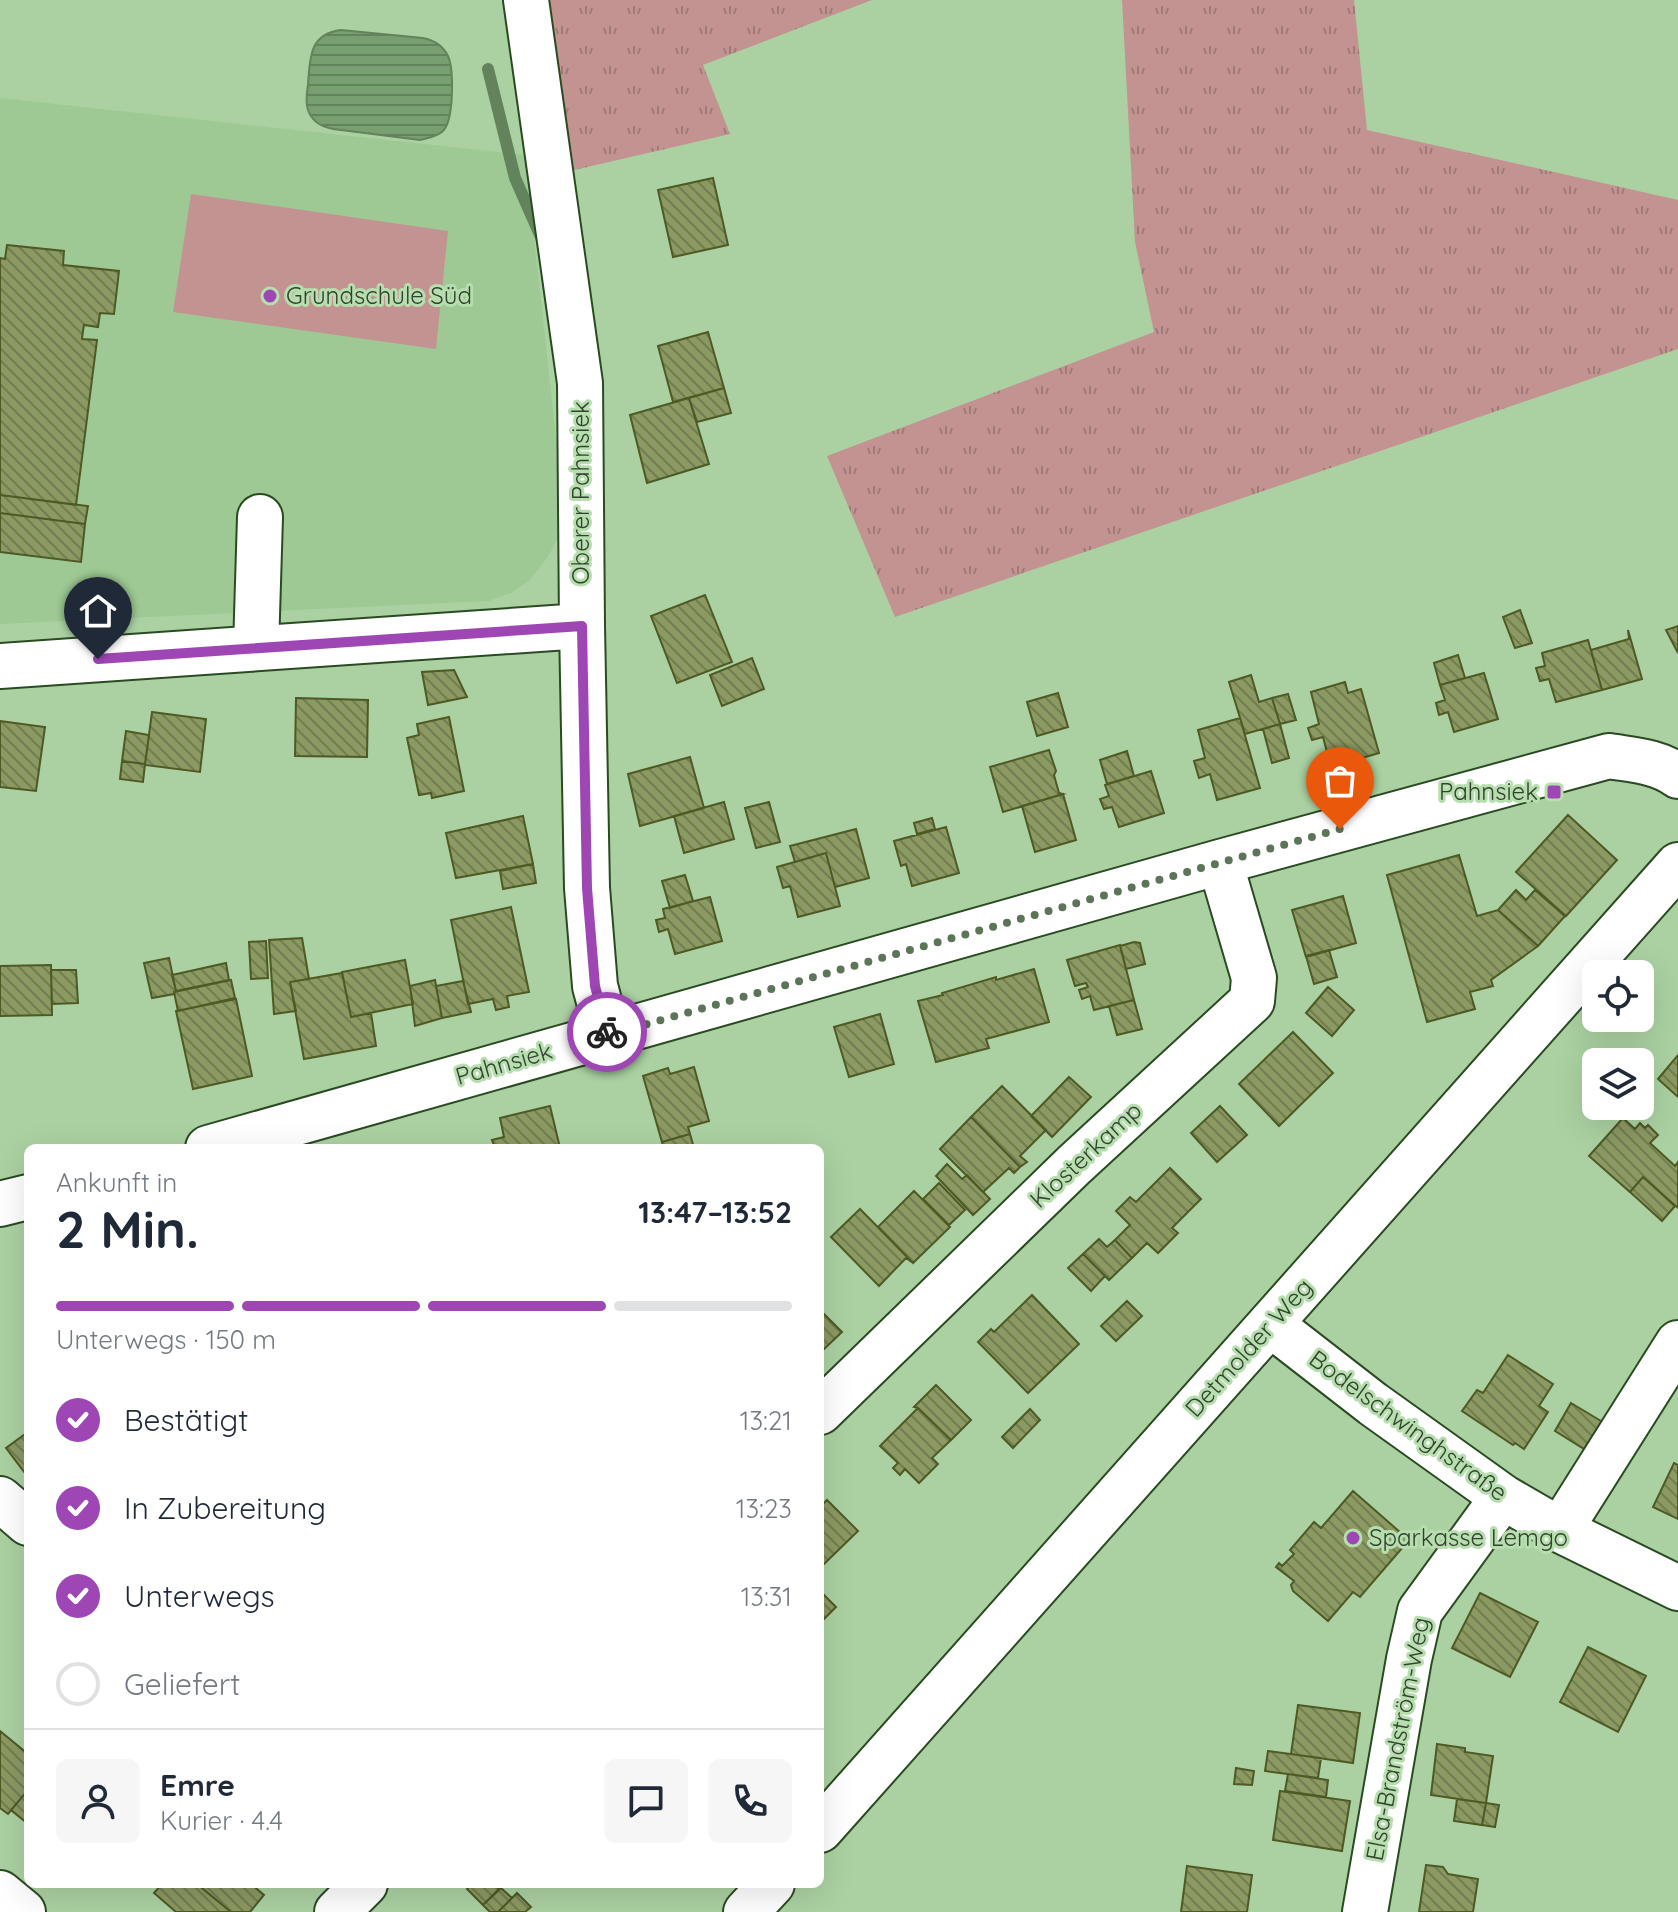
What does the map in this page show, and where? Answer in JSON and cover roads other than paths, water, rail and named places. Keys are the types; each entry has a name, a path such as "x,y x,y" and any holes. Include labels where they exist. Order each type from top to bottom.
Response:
{"street":[{"name":"Oberer Pahnsiek","path":"526,0 580,383 587,888 595,986 608,1035"},
{"path":"256,648 260,517"},
{"path":"0,666 582,626"},
{"name":"Pahnsiek","path":"222,1144 1220,862 1609,756 1649,762 1678,776"},
{"name":"Klosterkamp","path":"824,1408 1074,1165 1252,1001 1254,978 1220,862"},
{"name":"Detmolder Weg","path":"824,1826 1678,865"},
{"path":"0,1204 24,1198"},
{"name":"Bodelschwinghstraße","path":"1270,1324 1373,1404 1503,1497 1560,1530 1678,1588"},
{"path":"1560,1530 1678,1343"},
{"name":"Elsa-Brandström-Weg","path":"1364,1912 1420,1611 1503,1497"},
{"path":"0,1499 24,1520"},
{"path":"337,1912 361,1888"},
{"path":"746,1912 768,1888"},
{"path":"0,1893 23,1912"}],"waterway":[{"path":"488,69 515,178 541,237"}],"place":[{"name":"Grundschule Süd","path":"270,296"},
{"name":"Pahnsiek","path":"1554,792"},
{"name":"Sparkasse Lemgo","path":"1353,1538"}]}
